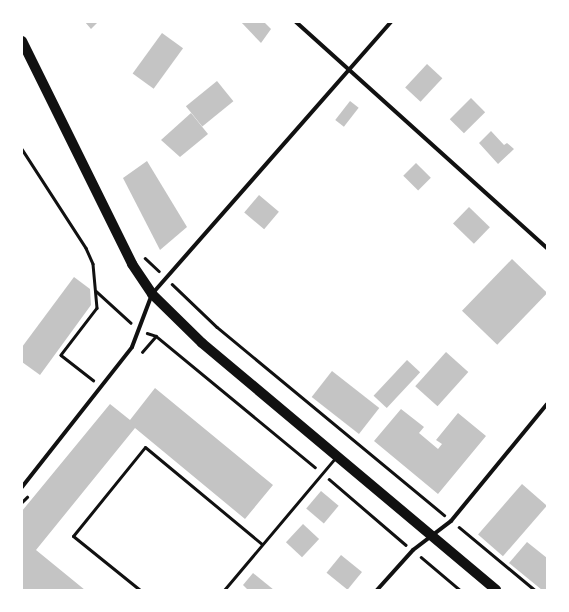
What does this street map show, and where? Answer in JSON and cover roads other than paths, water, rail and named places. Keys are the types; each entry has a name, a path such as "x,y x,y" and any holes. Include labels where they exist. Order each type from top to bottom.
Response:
{"main road":[{"path":"22,41 132,264 152,294 202,343 496,590"}],"street":[{"path":"296,22 547,248"},
{"path":"22,487 132,347 152,294 349,71 390,22"},
{"path":"377,590 413,550 451,520 547,404"}],"lane":[{"path":"140,590 73,536 145,448 262,544"},
{"path":"224,590 336,456"}]}
